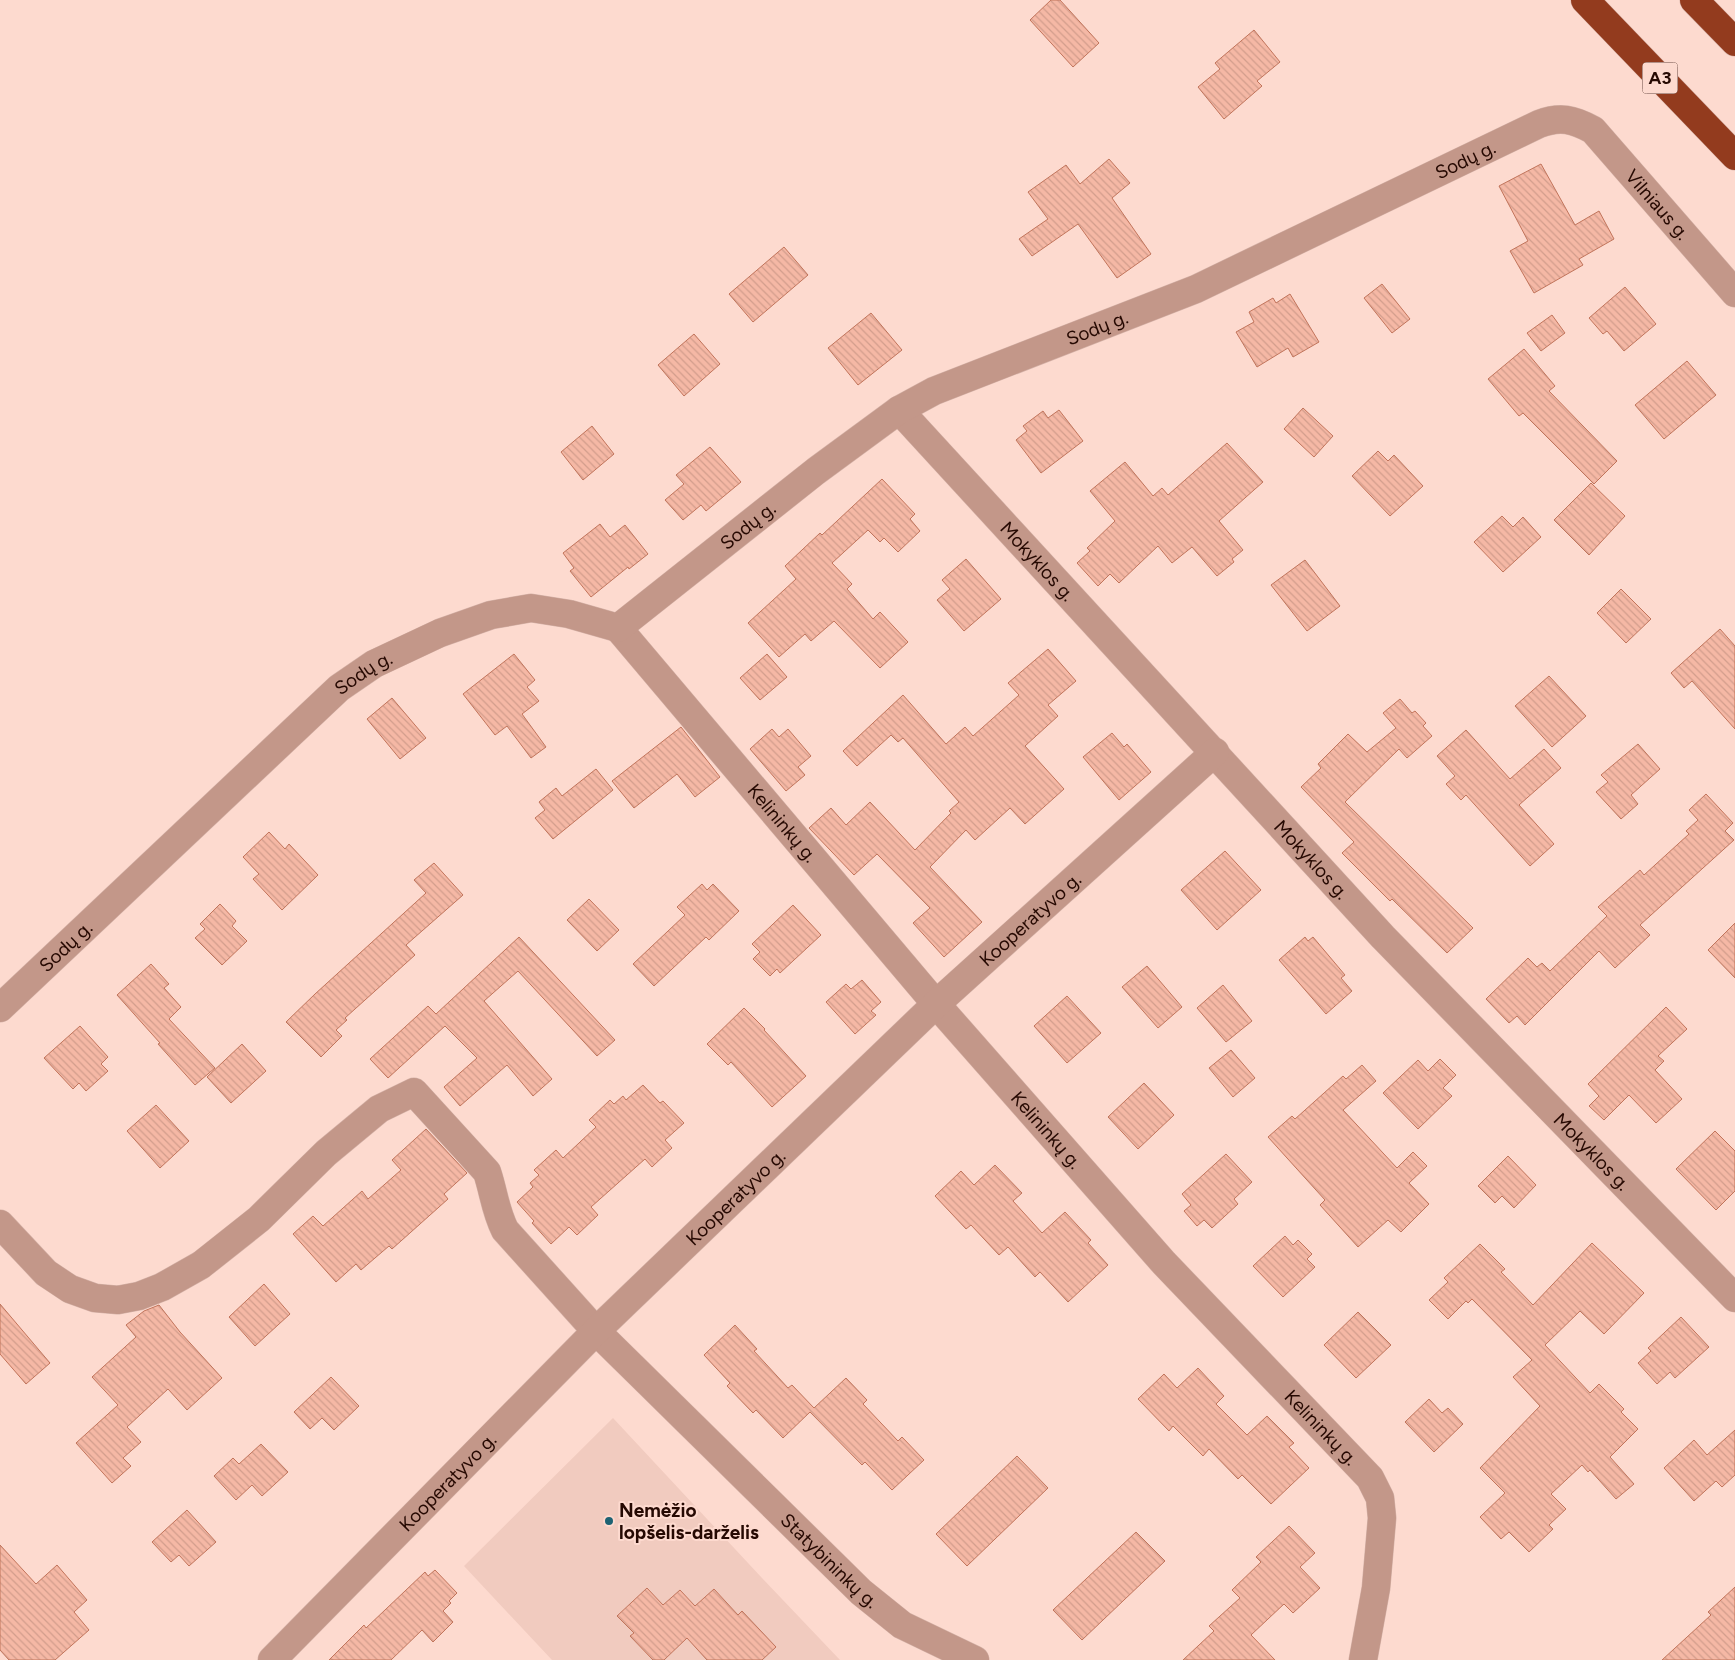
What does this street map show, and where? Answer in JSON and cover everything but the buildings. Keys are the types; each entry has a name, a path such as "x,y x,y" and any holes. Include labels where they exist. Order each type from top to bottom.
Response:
{"highway":[{"name":"A3","path":"1585,0 1735,156"},
{"path":"1696,1 1735,42"}],"street":[{"name":"Sodų g.","path":"0,1008 339,688 374,664 440,633 491,615 531,608 569,614 618,628 801,484 899,410 934,391 1196,289 1539,124 1553,119 1576,121"},
{"name":"Vilniaus g.","path":"1576,121 1593,130 1735,293"},
{"name":"Mokyklos g.","path":"899,410 1383,937 1735,1298"},
{"name":"Kelininkų g.","path":"618,628 936,1004 1164,1262 1370,1478 1380,1498 1382,1518 1376,1588 1363,1660"},
{"name":"Kooperatyvo g.","path":"272,1660 596,1331 936,1004 1215,752"},
{"name":"Statybininkų g.","path":"0,1224 46,1273 70,1289 95,1298 118,1300 139,1296 162,1287 201,1265 259,1220 326,1153 379,1108 414,1092 487,1172 497,1214 505,1230 596,1331 861,1592 902,1626 975,1660"}],"shaded area":[{"name":"Nemėžio lopšelis-darželis","path":"613,1418 840,1660 552,1660 464,1566"}],"place":[{"name":"Nemėžio lopšelis-darželis","path":"609,1521"}]}
